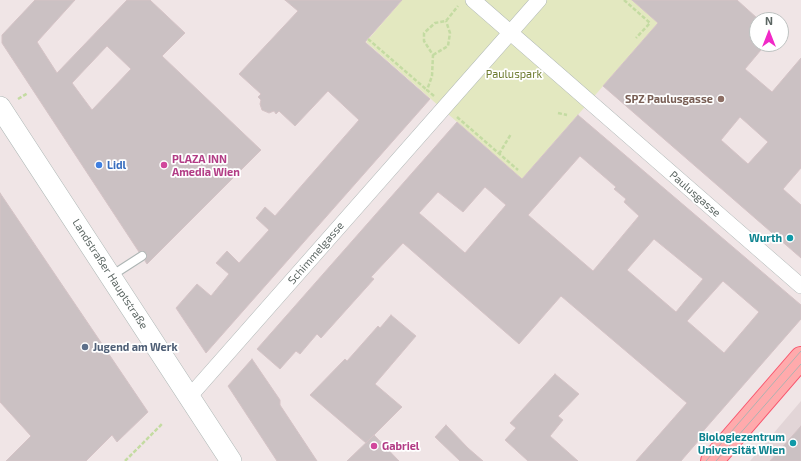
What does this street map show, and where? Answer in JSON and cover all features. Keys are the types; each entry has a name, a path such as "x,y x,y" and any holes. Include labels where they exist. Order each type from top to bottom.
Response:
{"main road":[{"name":"Landstraßer Hauptstraße","path":"8,104 111,276 231,461"},
{"path":"712,461 801,358"}],"street":[{"name":"Paulusgasse","path":"473,0 801,286"},
{"name":"Schimmelgasse","path":"190,396 539,0"}],"lane":[{"path":"111,276 142,256"}],"path":[{"path":"624,0 650,23 636,38"},
{"path":"433,55 448,46 450,33 446,21"},
{"path":"368,39 427,90"},
{"path":"8,104 28,93"},
{"path":"558,113 567,115"},
{"path":"499,154 511,134"},
{"path":"126,461 162,424"}],"shaded area":[{"path":"801,401 801,461 750,461"}],"green space":[{"name":"Pauluspark","path":"402,0 632,0 658,23 522,179 366,42"}],"building":[{"name":"PLAZA INN Amedia Wien","path":"35,0 75,0 37,42 57,73 127,0 150,0 185,33 162,56 261,150 147,264 145,261 147,256 146,253 142,251 139,252 2,43 2,35","holes":["107,46 131,69 92,110 72,83"]},
{"path":"285,0 402,0 365,42 430,99 206,353 176,308 197,284 211,296 229,274 216,263 227,251 239,263 269,230 256,218 265,207 275,216 359,120 328,91 295,126 279,111 276,114 274,111 269,113 262,110 260,104 261,100 258,97 261,94 239,74 298,11"},
{"path":"632,0 737,0 750,12 749,12 749,52 759,52 745,69 772,92 801,58 801,168 783,189 801,205 801,258 603,86 658,23","holes":["740,117 768,142 748,164 721,140"]},
{"path":"578,115 801,305 801,319 698,437 700,439 681,461 636,461 687,403 561,296 519,344 403,243 371,277 374,279 321,338 317,334 300,354 296,351 280,369 257,349 457,122 522,179","holes":["580,156 616,187 614,189 626,199 624,202 639,216 593,271 528,215","485,187 506,205 465,253 419,213 438,192 463,212","654,239 703,279 676,312 627,270","723,281 759,312 724,353 687,321"]},
{"path":"0,193 148,412 117,442 112,435 86,461 6,461 31,436 0,402"},
{"path":"391,315 416,336 375,384 402,407 366,443 310,395 345,359 347,361 378,326 380,328"},
{"path":"252,359 280,400 280,405 317,461 277,461 228,386"},
{"path":"555,374 579,394 558,416 563,420 550,436 578,461 528,461 505,440 516,428 510,423"},
{"path":"446,425 483,461 460,461 435,437"},
{"name":"Biologiezentrum Universität Wien","path":"801,426 801,461 770,461"},
{"name":"Gabriel","path":"374,435 399,461 347,461"}],"tram line":[{"path":"706,461 801,351"},
{"path":"716,461 801,364"}],"place":[{"name":"SPZ Paulusgasse","path":"721,99"},
{"name":"Lidl","path":"99,165"},
{"name":"PLAZA INN Amedia Wien","path":"164,165"},
{"name":"Wurth","path":"790,238"},
{"name":"Jugend am Werk","path":"85,347"},
{"name":"Biologiezentrum Universität Wien","path":"793,443"},
{"name":"Gabriel","path":"374,446"}]}
